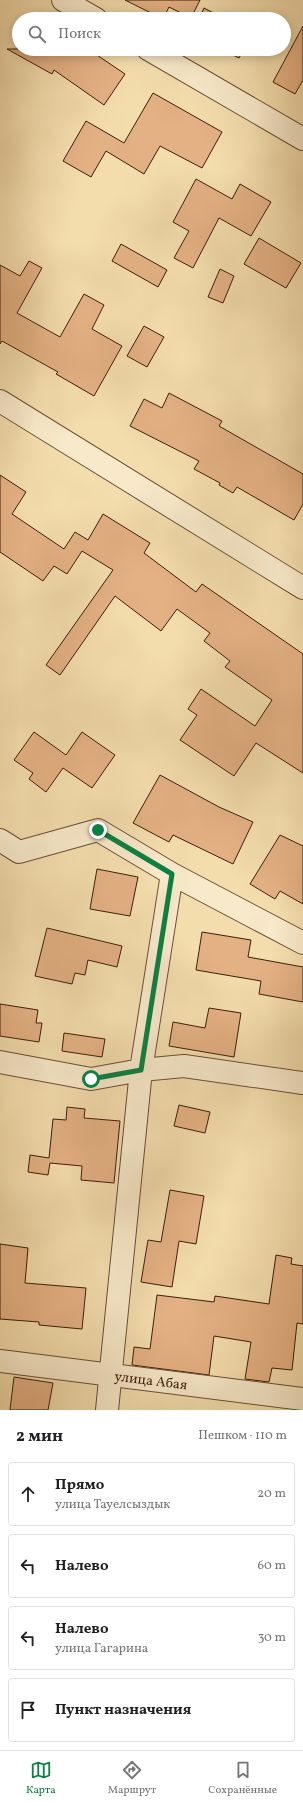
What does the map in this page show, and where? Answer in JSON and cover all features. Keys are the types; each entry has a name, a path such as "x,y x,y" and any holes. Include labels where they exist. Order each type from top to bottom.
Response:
{"street":[{"path":"63,0 84,12"},
{"path":"160,56 303,138"},
{"path":"0,402 303,588"},
{"path":"0,840 19,852 98,830 172,874 303,943"},
{"path":"107,1410 141,1070 172,874"},
{"path":"0,1062 91,1079 141,1070 184,1066 303,1083"},
{"name":"улица Абая","path":"0,1361 303,1399"}],"building":[{"path":"125,0 200,0 194,12 179,12 169,7 166,12 149,12"},
{"path":"204,8 212,12 202,12"},
{"path":"303,26 303,80 295,94 273,82 287,56 291,56 291,48"},
{"path":"20,56 98,56 125,74 104,105 54,70 52,74"},
{"path":"153,93 222,132 202,168 160,146 144,174 106,151 91,177 63,161 86,121 124,143"},
{"path":"196,179 232,199 240,184 271,202 251,236 219,218 193,268 174,258 189,231 173,222"},
{"path":"259,238 301,263 286,288 244,264"},
{"path":"121,244 167,270 158,287 112,261"},
{"path":"29,261 42,268 17,313 60,337 84,294 104,305 92,329 122,346 94,396 56,374 58,372 2,341 0,344 0,265 20,276"},
{"path":"220,269 234,276 223,303 208,297"},
{"path":"144,326 164,337 147,367 127,356"},
{"path":"169,393 222,421 219,426 303,474 303,504 294,520 237,487 233,493 219,485 220,483 194,469 199,461 130,426 144,399 162,408"},
{"path":"0,475 26,492 12,514 64,549 75,532 88,540 103,514 150,543 144,553 196,592 202,584 303,654 303,773 256,743 234,776 180,740 197,715 188,709 201,689 255,726 272,700 225,667 230,661 204,641 210,633 177,609 161,631 115,596 60,675 46,665 113,570 82,551 67,574 54,566 43,581 0,552"},
{"path":"34,732 66,755 82,732 115,755 92,788 63,768 46,792 29,779 33,773 14,760"},
{"path":"160,775 219,807 253,822 233,864 173,835 169,842 133,823"},
{"path":"280,835 303,846 303,904 280,891 275,899 250,884"},
{"path":"97,869 138,877 130,916 90,909"},
{"path":"47,928 122,946 117,967 88,960 85,975 75,973 72,984 35,976"},
{"path":"202,932 251,940 248,957 303,967 303,1002 259,994 261,981 196,970"},
{"path":"0,1004 38,1010 36,1023 42,1023 39,1042 0,1036"},
{"path":"209,1008 241,1013 234,1057 169,1046 173,1022 205,1028"},
{"path":"64,1033 105,1039 102,1057 62,1051"},
{"path":"179,1105 210,1112 205,1133 174,1126"},
{"path":"67,1107 85,1109 84,1118 120,1121 114,1183 81,1180 82,1166 50,1163 48,1175 28,1172 30,1155 49,1158 53,1119 66,1120"},
{"path":"170,1190 204,1196 196,1244 179,1241 172,1287 141,1282 148,1240 161,1242"},
{"path":"0,1244 28,1248 25,1283 86,1288 82,1329 39,1325 39,1322 0,1319"},
{"path":"276,1255 292,1258 291,1264 303,1266 303,1324 297,1323 292,1370 272,1368 269,1382 245,1379 251,1342 214,1336 209,1375 132,1365 134,1347 150,1349 157,1295 214,1302 215,1296 269,1304"},
{"path":"14,1377 53,1383 48,1410 10,1410"}],"route":[{"path":"91,1079 141,1070 172,874 98,830"}]}
